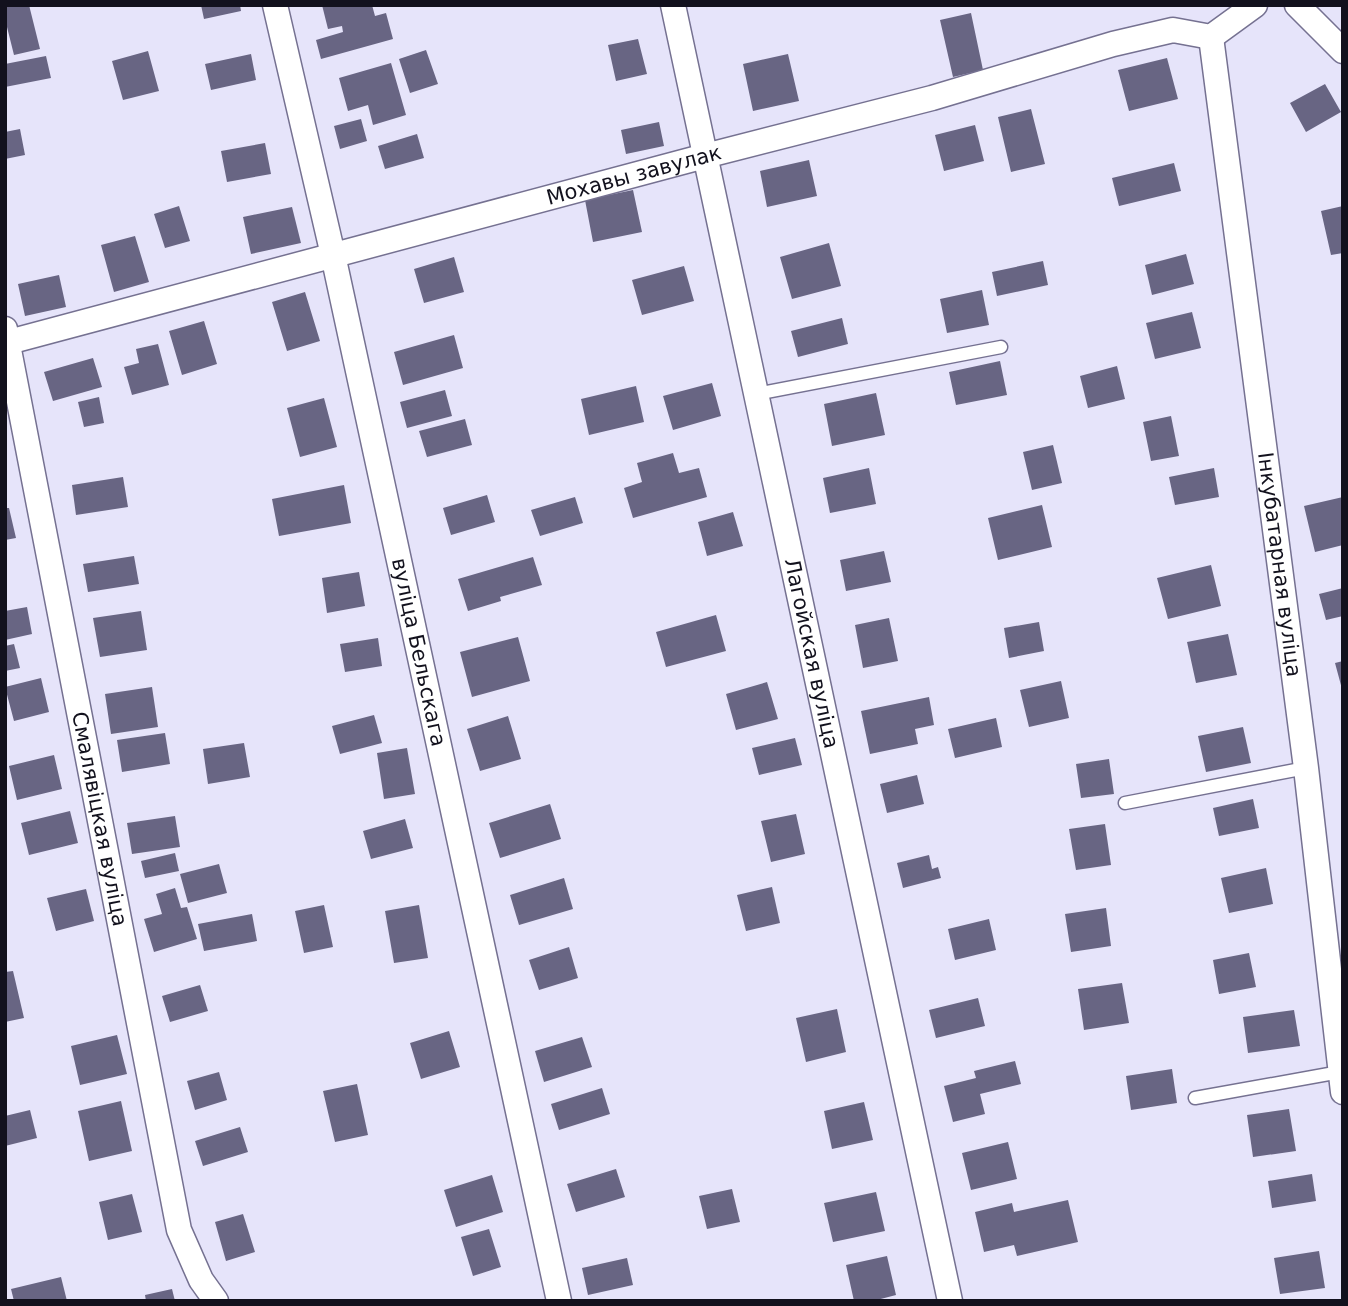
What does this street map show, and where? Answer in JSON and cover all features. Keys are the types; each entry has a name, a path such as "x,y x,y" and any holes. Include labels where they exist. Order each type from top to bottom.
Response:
{"street":[{"name":"вуліца Бельскага","path":"275,5 332,255 559,1301"},
{"name":"Лагойская вуліца","path":"673,5 950,1301"},
{"path":"1211,37 1255,5"},
{"path":"1297,5 1343,51"},
{"name":"Мохавы завулак","path":"6,338 932,98 1113,44 1173,30 1211,37"},
{"name":"Інкубатарная вуліца","path":"1211,37 1306,768 1341,1082"},
{"name":"Смалявіцкая вуліца","path":"6,338 179,1230 201,1280 216,1301"}],"lane":[{"path":"756,394 1002,347"},
{"path":"1125,803 1306,768"},
{"path":"1195,1098 1341,1082"}],"building":[{"path":"5,5 29,5 40,49 14,55 5,19"},
{"path":"201,5 240,5 241,11 204,19"},
{"path":"322,5 372,5 375,16 386,13 393,39 321,59 316,40 343,32 342,26 328,29"},
{"path":"971,13 983,70 953,77 940,20"},
{"path":"638,39 647,74 616,81 608,45"},
{"path":"426,50 438,84 410,93 399,59"},
{"path":"148,51 159,91 123,100 112,61"},
{"path":"251,54 256,80 211,90 205,64"},
{"path":"788,54 799,101 753,111 743,64"},
{"path":"46,56 51,78 5,87 5,64"},
{"path":"1167,58 1178,99 1129,111 1118,70"},
{"path":"391,63 406,115 373,125 368,105 348,111 339,78"},
{"path":"1325,84 1341,112 1306,132 1290,103"},
{"path":"1031,109 1045,164 1011,172 998,117"},
{"path":"361,119 367,141 340,149 334,126"},
{"path":"659,122 664,146 626,154 621,130"},
{"path":"975,125 984,161 944,171 935,135"},
{"path":"20,129 25,155 5,159 5,132"},
{"path":"417,134 424,158 385,169 378,146"},
{"path":"265,143 271,174 227,182 221,151"},
{"path":"809,160 817,196 767,207 760,171"},
{"path":"1174,163 1181,191 1119,206 1112,178"},
{"path":"633,190 642,232 593,242 585,200"},
{"path":"179,206 190,241 165,248 154,214"},
{"path":"1343,206 1343,253 1331,255 1321,211"},
{"path":"292,207 301,243 251,254 243,217"},
{"path":"135,236 149,282 114,292 101,245"},
{"path":"829,243 841,286 792,299 780,257"},
{"path":"1186,254 1194,284 1152,295 1145,265"},
{"path":"454,257 464,292 424,303 414,269"},
{"path":"1043,261 1048,285 997,296 992,272"},
{"path":"684,266 694,301 642,315 632,280"},
{"path":"59,275 66,307 25,316 18,284"},
{"path":"982,290 989,325 947,333 940,299"},
{"path":"305,292 320,341 287,351 272,302"},
{"path":"1192,312 1201,348 1155,359 1146,323"},
{"path":"842,318 848,344 798,357 791,331"},
{"path":"204,321 217,364 182,375 169,331"},
{"path":"454,335 463,368 403,385 394,352"},
{"path":"158,344 169,385 132,395 124,367 139,363 136,349"},
{"path":"93,358 102,387 53,401 44,372"},
{"path":"1000,361 1007,395 956,405 949,372"},
{"path":"1117,366 1125,399 1088,408 1080,376"},
{"path":"712,383 721,416 673,430 663,396"},
{"path":"636,386 644,422 589,435 581,399"},
{"path":"445,390 452,416 407,428 400,402"},
{"path":"876,393 885,435 832,446 824,404"},
{"path":"99,397 104,423 84,427 78,402"},
{"path":"324,398 337,447 300,457 287,408"},
{"path":"1171,416 1179,456 1151,461 1143,422"},
{"path":"465,419 472,445 427,457 419,431"},
{"path":"1053,445 1062,483 1032,490 1023,452"},
{"path":"673,453 679,473 699,468 707,497 633,518 624,488 642,482 637,463"},
{"path":"869,468 876,504 830,513 823,478"},
{"path":"1214,468 1219,497 1175,505 1169,477"},
{"path":"123,477 128,507 76,515 72,485"},
{"path":"344,485 351,523 279,536 272,499"},
{"path":"487,495 495,522 451,535 443,508"},
{"path":"575,497 583,523 540,536 531,510"},
{"path":"1343,497 1343,545 1315,552 1304,506"},
{"path":"1042,505 1052,547 998,560 988,518"},
{"path":"5,508 9,508 16,538 5,540"},
{"path":"733,512 743,546 707,556 698,522"},
{"path":"884,551 891,582 846,591 840,560"},
{"path":"134,556 139,584 88,592 83,564"},
{"path":"533,557 542,585 500,597 501,601 468,611 458,579"},
{"path":"1211,565 1221,606 1168,619 1157,578"},
{"path":"359,572 365,606 327,613 322,578"},
{"path":"1343,588 1343,616 1326,620 1319,594"},
{"path":"27,607 32,634 5,640 5,611"},
{"path":"141,611 147,650 100,657 93,618"},
{"path":"716,615 726,651 666,667 656,632"},
{"path":"889,618 898,661 863,668 855,625"},
{"path":"1039,622 1044,651 1009,658 1004,628"},
{"path":"1228,634 1237,675 1196,683 1187,642"},
{"path":"518,637 530,681 472,697 460,652"},
{"path":"378,638 382,666 345,672 340,644"},
{"path":"14,644 20,668 5,671 5,646"},
{"path":"1343,661 1343,689 1342,689 1335,663"},
{"path":"41,678 49,712 14,721 5,687"},
{"path":"1061,681 1069,718 1029,727 1020,690"},
{"path":"767,682 778,719 736,730 726,694"},
{"path":"152,687 158,727 111,734 105,694"},
{"path":"929,697 934,725 915,729 918,744 870,754 861,711"},
{"path":"374,715 382,743 340,754 332,726"},
{"path":"508,716 521,759 480,771 467,729"},
{"path":"996,718 1002,747 955,758 948,729"},
{"path":"1243,727 1251,763 1206,772 1198,736"},
{"path":"165,733 170,764 122,772 117,740"},
{"path":"795,738 802,765 759,775 752,748"},
{"path":"244,743 250,777 208,784 203,749"},
{"path":"407,748 415,794 384,799 377,753"},
{"path":"54,755 62,789 17,800 9,766"},
{"path":"1109,759 1114,794 1081,798 1076,764"},
{"path":"917,775 924,804 887,813 880,784"},
{"path":"1253,799 1259,828 1219,836 1213,808"},
{"path":"550,804 561,839 500,858 489,823"},
{"path":"70,811 78,843 29,855 21,823"},
{"path":"796,814 805,854 771,862 761,821"},
{"path":"175,816 180,847 132,854 127,823"},
{"path":"405,819 413,848 371,859 363,831"},
{"path":"1105,824 1111,865 1076,870 1069,829"},
{"path":"175,853 179,871 145,878 141,861"},
{"path":"929,855 932,869 938,867 941,878 903,888 897,863"},
{"path":"219,864 227,893 188,903 180,874"},
{"path":"1266,868 1273,904 1229,913 1221,878"},
{"path":"564,878 573,909 519,925 510,895"},
{"path":"772,887 780,923 746,931 737,895"},
{"path":"175,888 181,908 187,907 197,939 154,952 144,919 162,914 156,894"},
{"path":"86,889 94,921 56,931 47,898"},
{"path":"324,905 333,947 304,953 295,911"},
{"path":"419,905 428,958 394,963 385,911"},
{"path":"1106,908 1111,946 1071,952 1065,914"},
{"path":"252,914 257,941 204,951 198,924"},
{"path":"989,919 996,950 955,960 948,929"},
{"path":"569,947 578,978 539,990 529,960"},
{"path":"1249,953 1256,987 1219,994 1213,960"},
{"path":"13,971 24,1018 5,1022 5,972"},
{"path":"1122,983 1129,1023 1084,1030 1078,989"},
{"path":"200,985 208,1011 170,1022 162,996"},
{"path":"978,998 985,1026 936,1038 929,1010"},
{"path":"837,1009 846,1052 806,1062 796,1018"},
{"path":"1294,1010 1300,1046 1248,1053 1243,1017"},
{"path":"449,1031 460,1067 421,1079 410,1043"},
{"path":"117,1035 127,1074 80,1085 71,1046"},
{"path":"582,1037 592,1067 544,1082 535,1051"},
{"path":"1015,1061 1021,1084 980,1094 985,1114 953,1122 944,1086 976,1078 974,1071"},
{"path":"1172,1069 1177,1103 1131,1110 1126,1076"},
{"path":"219,1072 227,1100 195,1110 187,1081"},
{"path":"357,1084 368,1135 335,1142 323,1091"},
{"path":"602,1088 610,1114 559,1130 551,1104"},
{"path":"121,1101 132,1151 89,1161 78,1111"},
{"path":"864,1102 873,1140 832,1149 824,1111"},
{"path":"1289,1109 1296,1151 1253,1157 1247,1115"},
{"path":"30,1110 37,1138 5,1146 5,1116"},
{"path":"240,1127 248,1152 203,1166 195,1141"},
{"path":"1008,1142 1017,1179 971,1190 962,1153"},
{"path":"616,1169 625,1197 576,1212 567,1184"},
{"path":"1312,1174 1316,1201 1272,1208 1268,1181"},
{"path":"492,1175 503,1212 456,1227 444,1190"},
{"path":"732,1189 740,1222 707,1229 699,1196"},
{"path":"876,1192 885,1231 833,1242 824,1203"},
{"path":"132,1194 142,1232 108,1240 99,1202"},
{"path":"1068,1200 1078,1242 1017,1256 1014,1245 984,1252 975,1212 1012,1203 1014,1212"},
{"path":"243,1214 255,1252 226,1261 215,1222"},
{"path":"489,1229 501,1267 473,1276 461,1237"},
{"path":"1319,1251 1325,1288 1280,1294 1274,1258"},
{"path":"887,1256 896,1295 873,1301 854,1301 846,1265"},
{"path":"627,1258 633,1285 588,1295 582,1268"},
{"path":"61,1277 67,1301 14,1301 11,1289"},
{"path":"172,1289 175,1301 146,1301 145,1295"}]}
